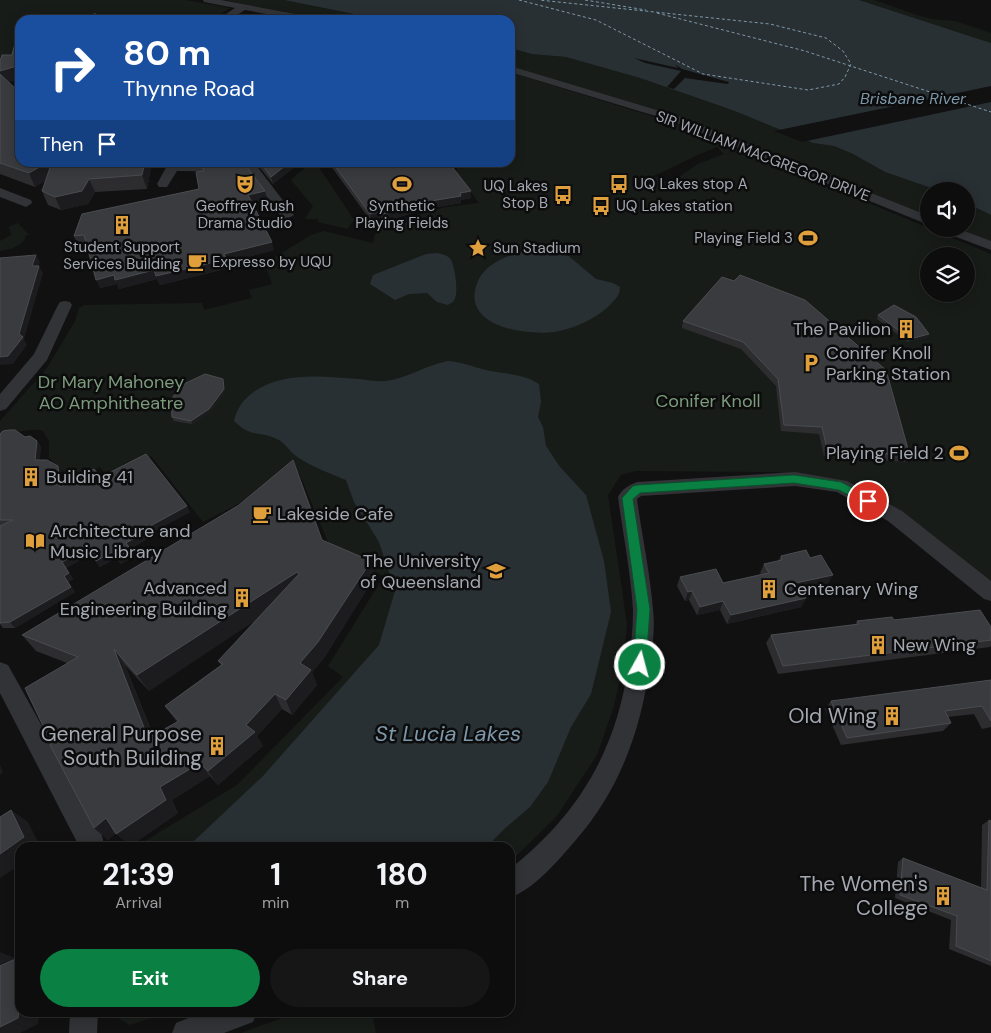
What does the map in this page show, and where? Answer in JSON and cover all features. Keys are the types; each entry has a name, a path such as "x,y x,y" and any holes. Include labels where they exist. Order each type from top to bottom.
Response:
{"street":[{"path":"207,0 285,15"},
{"path":"230,15 244,7"},
{"name":"SIR WILLIAM MACGREGOR DRIVE","path":"515,71 676,119 920,217"},
{"path":"163,184 173,167"},
{"path":"226,167 252,168 256,170 287,215"},
{"path":"0,192 26,203"},
{"path":"968,237 991,246"},
{"path":"0,405 41,356 65,305"},
{"path":"515,881 544,858 581,816 604,781 622,741 635,696 643,636 643,609 627,498 637,489 794,479 841,486 895,516 991,593"},
{"path":"0,672 92,842"},
{"path":"84,1017 84,1033"},
{"path":"186,1033 229,1017"}],"green space":[{"path":"0,0 186,0 230,8 218,15 15,15 15,57 0,57"},
{"path":"223,0 284,0 359,15 300,15"},
{"path":"859,0 874,0 931,19 955,21 991,33 991,43"},
{"path":"515,49 532,54 566,57 640,78 732,110 813,143 834,146 853,154 885,172 920,184 920,214 676,116 515,68"},
{"path":"515,74 683,126 920,224 920,237 950,237 974,247 920,247 920,302 975,302 975,247 991,254 991,583 847,482 778,472 636,471 621,475 608,495 627,624 624,659 614,706 597,755 556,817 515,857 515,842 143,842 237,785 343,677 328,666 384,576 333,554 299,473 203,522 151,456 107,476 100,467 63,487 67,481 67,475 49,458 49,442 43,431 27,430 0,435 0,421 47,368 75,321 79,308 84,305 202,303 204,310 252,298 249,290 272,284 267,270 267,262 311,235 324,231 373,243 376,230 385,224 446,207 479,203 457,173 457,167 515,167","holes":["717,147 724,154 698,164 670,183 653,176"]},
{"path":"306,167 319,167 354,220 347,229 318,222 318,219 305,219 313,206 291,180"},
{"path":"975,207 991,215 991,243 975,237"},
{"path":"18,223 29,235 26,235 16,247 0,251 0,241 11,235 8,227"},
{"path":"118,1017 154,1017 130,1025"},
{"path":"285,1017 373,1017 376,1033 241,1033"}],"water":[{"name":"Brisbane River","path":"284,0 859,0 991,43 991,215 975,207 975,182 920,182 920,184 885,172 853,154 834,146 813,143 732,110 640,78 566,57 532,54 515,49 515,15 359,15"},
{"path":"536,250 565,253 596,279 613,283 620,287 618,295 609,306 590,319 554,332 525,332 495,324 484,316 476,306 475,293 480,277 484,271 497,261 513,254"},
{"path":"437,253 448,257 454,268 456,280 455,297 448,305 437,302 427,293 409,294 395,300 370,284 373,275 426,254"},
{"name":"St Lucia Lakes","path":"448,361 463,363 486,370 520,376 539,384 541,402 538,417 543,427 546,446 560,467 586,495 604,561 611,612 591,694 571,727 548,782 530,807 492,842 192,842 263,776 379,645 395,591 379,542 354,502 346,480 302,460 279,440 240,427 234,421 239,407 255,391 279,380 319,377 386,381"}],"pier":[{"path":"634,58 678,68 675,64 682,69 729,82 728,84 685,78 674,89 667,87 681,71 645,63"},
{"path":"991,86 991,102 802,142 774,131"}],"building":[{"path":"2,55 12,55 15,58 15,66 0,71"},
{"path":"0,74 15,88 15,167 39,167 29,173 0,163"},
{"path":"50,167 144,167 142,175 89,179 82,191 55,197 42,191"},
{"path":"203,167 247,167 265,191 248,195 272,242 224,254 227,259 156,276 154,270 115,280 114,275 96,280 84,235 74,236 82,214 199,189 196,172 204,171"},
{"path":"264,167 284,167 271,177"},
{"name":"Synthetic Playing Fields","path":"336,167 452,167 471,191 460,193 461,196 431,201 384,214 380,212 370,214"},
{"path":"36,255 32,266 39,266 19,334 23,337 8,356 0,357 0,258"},
{"name":"Conifer Knoll Parking Station","path":"740,275 805,300 886,370 910,456 827,449 822,427 784,425 778,379 743,342 683,321 722,277 734,281"},
{"name":"The Pavilion","path":"894,305 916,317 929,334 910,339 878,315"},
{"path":"205,374 223,379 224,389 209,409 191,421 172,417 171,399 184,384"},
{"path":"15,430 25,437 30,436 37,441 35,460 47,460 58,466 60,487 94,469 101,477 146,454 187,506 141,531 143,533 126,543 131,550 117,558 112,552 96,561 87,548 62,562 69,573 64,576 71,587 10,622 0,623 0,526 13,520 0,520 0,434 3,431"},
{"path":"293,460 322,540 371,561 318,642 300,663 311,670 286,700 275,694 246,725 255,732 208,771 200,763 160,787 166,800 116,834 106,818 94,828 50,745 54,742 46,732 25,688 78,657 22,635 239,505","holes":["297,572 299,574 218,661 223,664 165,706 179,721 148,738 114,649 137,675"]},
{"name":"Centenary Wing","path":"806,550 810,558 821,555 833,575 796,583 806,598 731,615 723,601 700,607 692,591 688,592 680,577 716,569 723,583 769,573 764,564 782,560 781,556"},
{"name":"New Wing","path":"980,610 991,627 991,640 783,666 771,635 859,624 857,621 892,617 894,620"},
{"name":"Old Wing","path":"991,680 991,721 982,706 945,711 951,723 847,738 831,701"},
{"path":"11,810 24,837 0,854 0,817"},
{"name":"The Women's College","path":"989,820 991,821 991,961 956,946 957,916 900,895 903,858 987,890"},
{"path":"15,959 15,1017 18,1017 0,1027 0,966"}],"ferry route":[{"path":"519,0 596,20 703,74 808,90 839,84 850,66"},
{"path":"539,0 770,24 826,38 843,51 851,64 850,66"},
{"path":"585,0 646,10"},
{"path":"657,13 805,51 850,66"},
{"path":"850,66 991,112"}],"place":[{"name":"Geoffrey Rush Drama Studio","path":"245,184"},
{"name":"Synthetic Playing Fields","path":"402,184"},
{"name":"UQ Lakes stop A","path":"619,184"},
{"name":"UQ Lakes Stop B","path":"563,195"},
{"name":"UQ Lakes station","path":"601,206"},
{"name":"Student Support Services Building","path":"122,225"},
{"name":"Playing Field 3","path":"808,238"},
{"name":"Sun Stadium","path":"478,248"},
{"name":"Expresso by UQU","path":"197,262"},
{"name":"The Pavilion","path":"906,329"},
{"name":"Conifer Knoll Parking Station","path":"811,363"},
{"name":"Playing Field 2","path":"959,453"},
{"name":"Building 41","path":"31,477"},
{"name":"Lakeside Cafe","path":"262,514"},
{"name":"Architecture and Music Library","path":"35,541"},
{"name":"The University of Queensland","path":"496,571"},
{"name":"Centenary Wing","path":"769,589"},
{"name":"Advanced Engineering Building","path":"242,598"},
{"name":"New Wing","path":"878,645"},
{"name":"Old Wing","path":"892,716"},
{"name":"General Purpose South Building","path":"217,746"},
{"name":"The Women's College","path":"943,896"}],"route":[{"path":"640,665 643,609 627,498 637,489 794,479 841,486 868,501"}],"park label":[{"name":"Dr Mary Mahoney AO Amphitheatre","path":"111,392"},
{"name":"Conifer Knoll","path":"708,401"}]}
